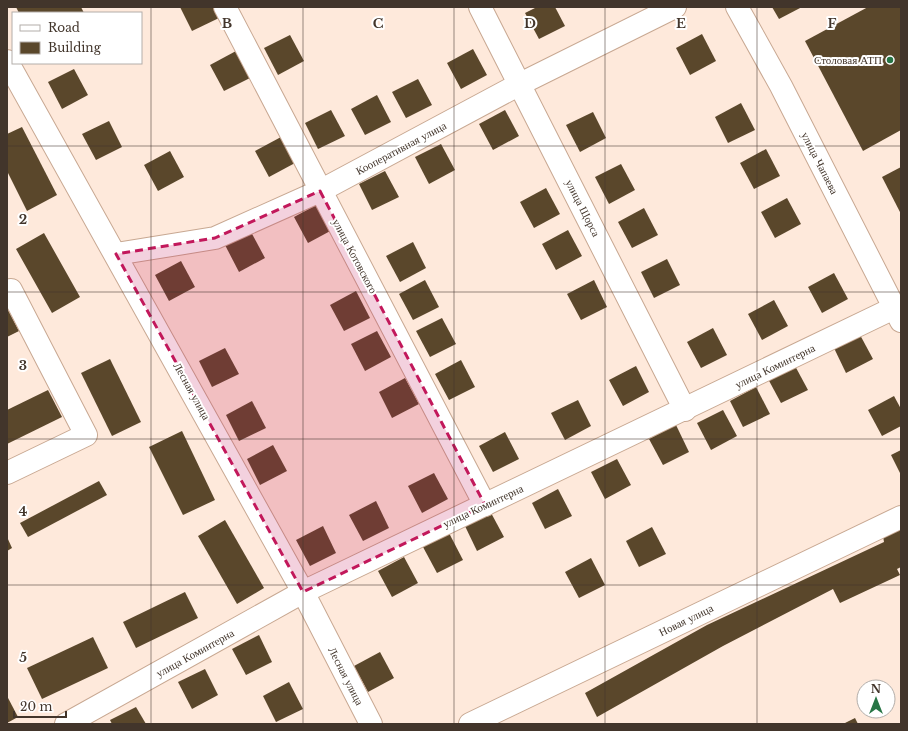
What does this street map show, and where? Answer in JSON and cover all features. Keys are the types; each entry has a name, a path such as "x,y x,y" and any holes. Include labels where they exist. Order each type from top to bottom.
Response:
{"street":[{"name":"улица Котовского","path":"225,7 485,505"},
{"name":"улица Щорса","path":"480,7 685,410"},
{"name":"Кооперативная улица","path":"116,254 215,238 320,190 520,84 675,7"},
{"name":"улица Чапаева","path":"737,7 781,86 898,314"},
{"name":"Лесная улица","path":"7,62 116,254 303,592 371,724"},
{"path":"7,473 86,435 8,286"},
{"name":"улица Коминтерна","path":"76,722 303,592 685,410 898,314"},
{"name":"Новая улица","path":"470,724 901,517"}],"highlighted area":[{"path":"320,191 485,505 303,592 116,254 215,238"}],"building":[{"path":"16,7 81,7 84,12 18,12"},
{"path":"180,7 213,7 219,18 192,31"},
{"path":"537,7 555,7 565,26 539,39 525,13"},
{"path":"772,7 802,7 779,19"},
{"path":"868,7 901,7 901,130 863,151 805,41"},
{"path":"702,34 716,61 690,75 676,48"},
{"path":"290,35 304,61 278,75 264,48"},
{"path":"473,49 487,75 461,89 447,63"},
{"path":"236,51 250,78 224,91 210,65"},
{"path":"74,69 88,95 62,109 48,82"},
{"path":"418,79 432,105 406,118 392,92"},
{"path":"377,95 391,122 365,135 351,109"},
{"path":"741,103 755,130 728,143 715,117"},
{"path":"331,110 345,136 318,149 305,123"},
{"path":"505,110 519,136 493,150 479,124"},
{"path":"593,112 606,138 580,152 566,125"},
{"path":"109,121 122,147 96,160 82,134"},
{"path":"22,127 57,195 27,211 7,171 7,134"},
{"path":"281,137 295,163 269,177 255,151"},
{"path":"441,144 455,170 429,184 415,157"},
{"path":"766,149 780,176 754,189 740,163"},
{"path":"170,151 184,177 158,191 144,165"},
{"path":"621,164 635,190 609,204 595,177"},
{"path":"901,167 901,214 882,177"},
{"path":"385,171 399,197 372,210 359,184"},
{"path":"546,188 560,214 534,228 520,202"},
{"path":"787,198 801,224 775,238 761,212"},
{"path":"320,203 334,229 308,243 294,217"},
{"path":"644,208 658,235 632,248 618,222"},
{"path":"568,230 582,256 556,270 542,244"},
{"path":"251,232 265,258 239,272 225,245"},
{"path":"44,233 80,297 52,313 16,249"},
{"path":"413,242 426,268 400,282 386,256"},
{"path":"667,259 680,285 654,298 641,272"},
{"path":"181,261 195,287 169,301 155,275"},
{"path":"834,273 848,299 822,313 808,287"},
{"path":"425,280 439,307 413,320 399,294"},
{"path":"594,280 607,307 581,320 567,294"},
{"path":"356,291 370,318 344,331 330,305"},
{"path":"774,300 788,326 762,340 748,314"},
{"path":"7,308 19,331 7,337"},
{"path":"442,318 456,344 430,357 416,331"},
{"path":"713,328 727,355 701,368 687,342"},
{"path":"377,331 391,357 365,371 351,344"},
{"path":"859,333 873,359 846,373 833,346"},
{"path":"225,348 239,374 212,387 199,361"},
{"path":"110,359 141,422 112,436 81,373"},
{"path":"461,360 475,387 449,400 435,374"},
{"path":"794,364 808,390 781,403 767,377"},
{"path":"636,366 649,392 623,406 609,380"},
{"path":"405,378 419,404 392,418 379,392"},
{"path":"756,387 770,414 743,427 730,401"},
{"path":"48,390 62,417 7,444 7,410"},
{"path":"894,396 901,409 901,426 882,436 868,410"},
{"path":"578,400 591,426 565,440 551,413"},
{"path":"252,401 266,428 239,441 226,415"},
{"path":"723,410 737,436 711,450 697,423"},
{"path":"676,425 689,452 663,465 649,439"},
{"path":"182,431 215,500 183,515 149,447"},
{"path":"505,432 519,459 493,472 479,446"},
{"path":"273,445 287,471 260,485 247,459"},
{"path":"901,450 901,475 891,455"},
{"path":"617,459 631,485 605,499 591,472"},
{"path":"434,473 448,499 422,513 408,486"},
{"path":"99,481 107,495 28,537 20,523"},
{"path":"558,489 572,516 545,529 532,503"},
{"path":"376,501 389,528 363,541 349,515"},
{"path":"490,511 504,537 477,551 464,524"},
{"path":"225,520 264,588 237,604 198,536"},
{"path":"323,526 336,553 310,566 296,540"},
{"path":"652,527 666,554 639,567 626,541"},
{"path":"901,528 901,567 897,569 900,575 840,603 833,589 723,646 597,717 585,693 707,625 884,542 883,536"},
{"path":"449,533 463,560 437,573 423,547"},
{"path":"7,537 12,548 7,551"},
{"path":"404,557 418,583 392,597 378,571"},
{"path":"591,558 605,585 579,598 565,572"},
{"path":"185,592 198,618 136,648 123,622"},
{"path":"259,635 272,662 246,675 232,649"},
{"path":"93,637 108,668 42,699 27,668"},
{"path":"380,652 394,678 368,692 354,666"},
{"path":"205,669 218,695 192,709 178,682"},
{"path":"289,682 303,709 276,722 263,696"},
{"path":"7,696 18,717 7,723"},
{"path":"136,707 146,724 112,724 110,720"},
{"path":"855,718 858,724 843,724"}],"place":[{"name":"Столовая АТП","path":"890,60"}]}
